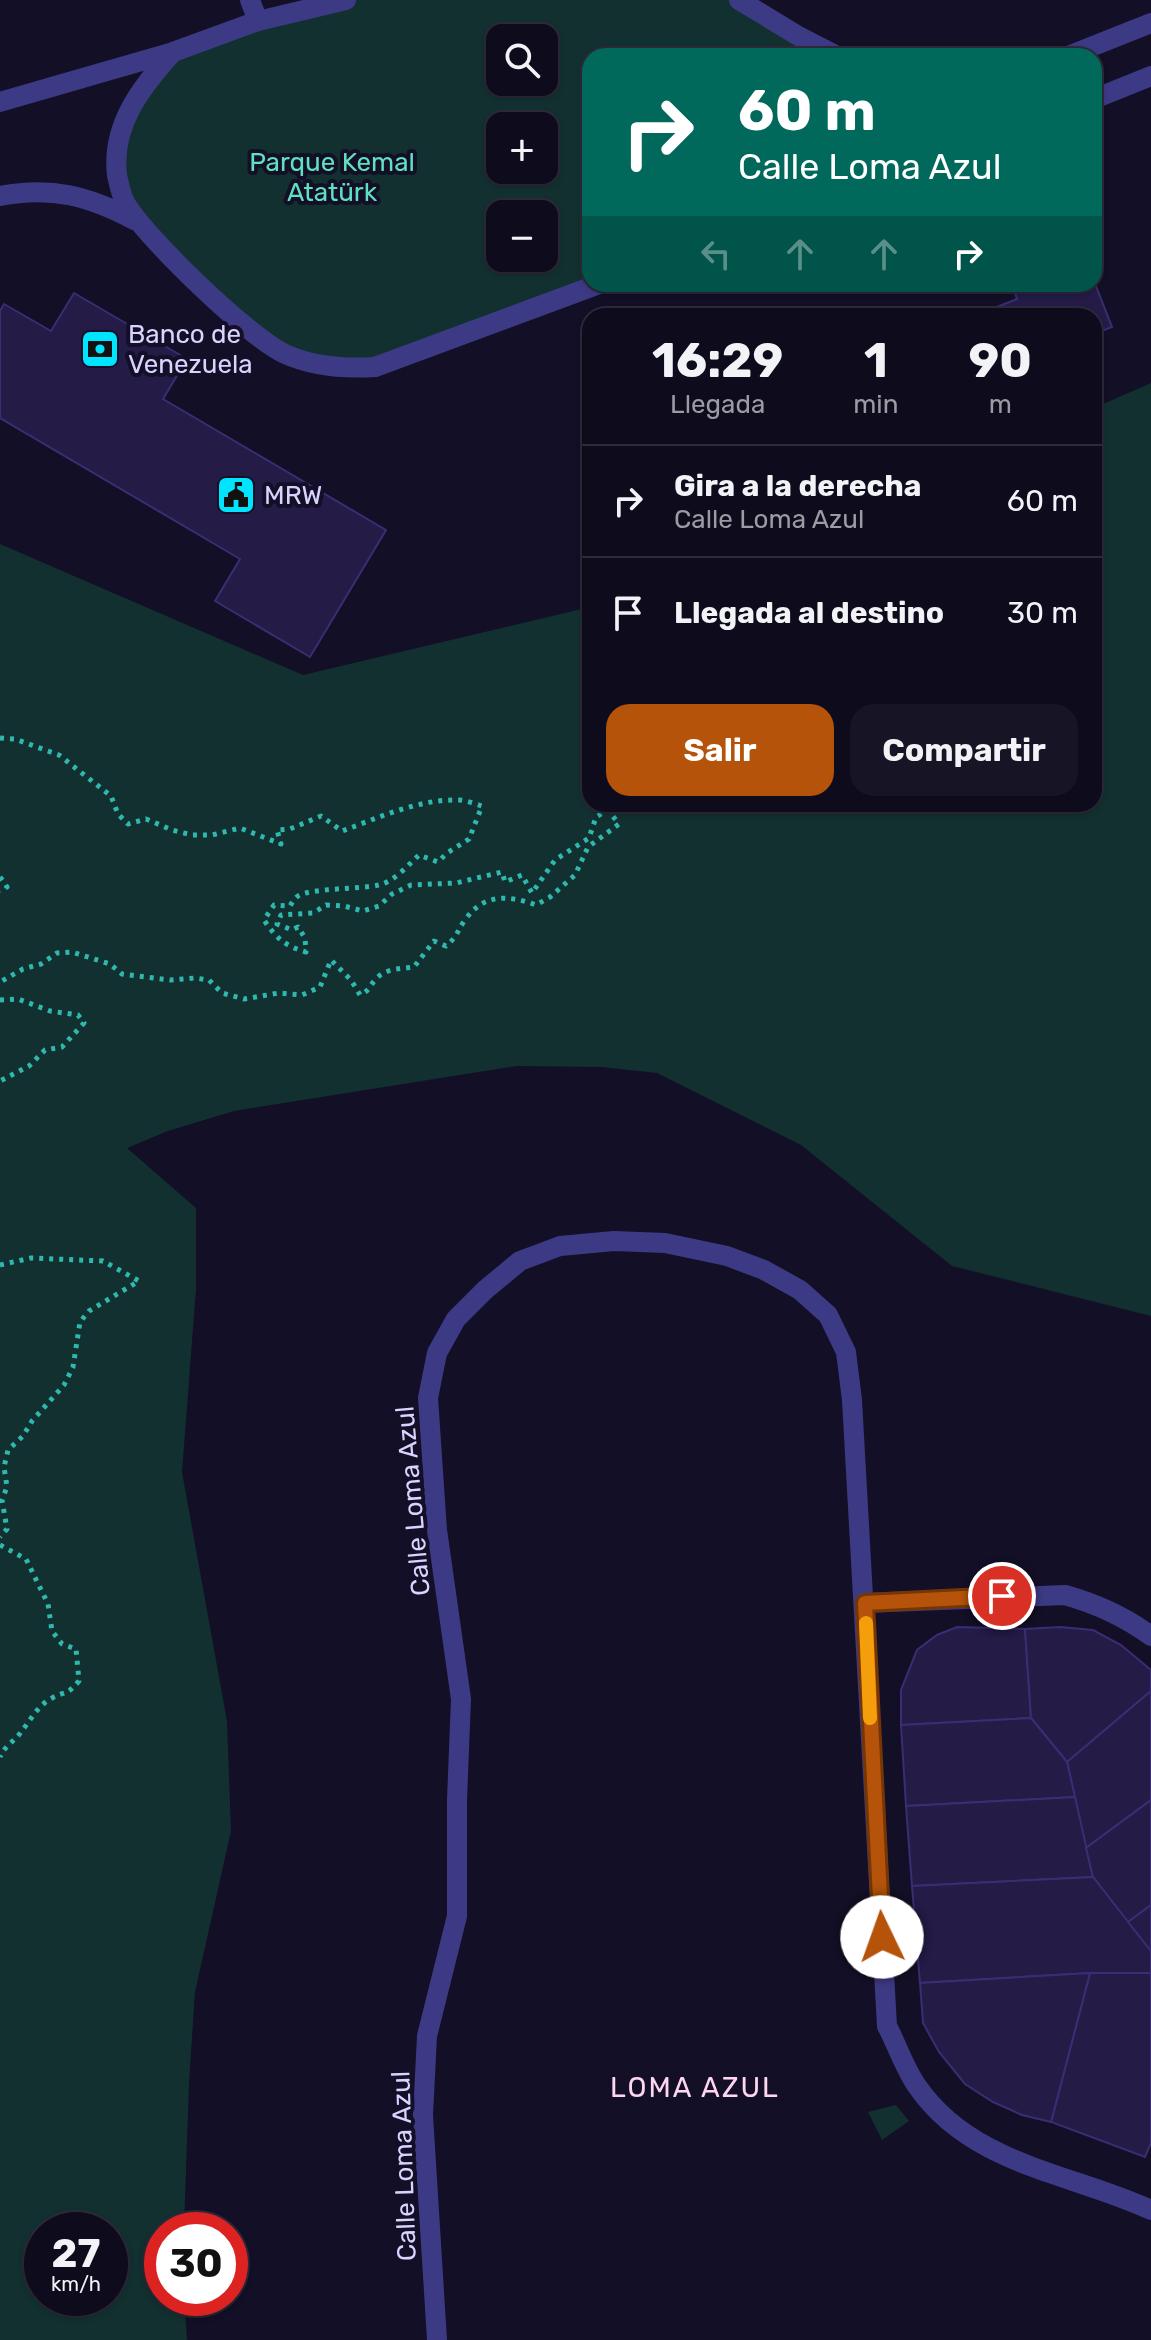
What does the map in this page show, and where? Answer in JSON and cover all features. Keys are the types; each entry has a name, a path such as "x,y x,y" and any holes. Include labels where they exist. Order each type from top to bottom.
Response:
{"street":[{"path":"250,0 258,21"},
{"path":"0,102 173,52 258,21 346,0"},
{"path":"739,0 821,48"},
{"path":"1088,48 1151,23"},
{"path":"173,52 154,73 126,114 120,133 117,175 124,200 138,222 187,272 261,339 284,353 342,369 375,367 582,290"},
{"path":"1102,96 1151,76"},
{"path":"0,196 64,193 113,209 138,222"},
{"name":"Calle Loma Azul","path":"437,2340 423,2115 427,2036 457,1916 461,1699 437,1530 428,1398 437,1353 456,1319 520,1261 560,1246 614,1241 665,1243 727,1256 764,1270 800,1290 828,1315 846,1352 852,1400 887,2026 917,2086 947,2119 984,2146 1032,2168 1079,2182 1151,2210"},
{"path":"865,1603 1065,1595 1118,1614 1151,1636"}],"path":[{"path":"0,738 15,739 59,755 111,796 118,814 128,824 146,819 192,835 212,835 240,828 281,844 277,830 290,829 321,816 342,831 392,812 425,804 460,799 482,806 469,839 438,862 419,855 393,879 378,885 315,892 298,896 290,906 274,905 264,920 274,936 283,944 306,952 305,938 298,927 292,930 277,924 281,915 313,913 326,905 363,911 379,906 392,894 411,885 456,883 502,872 505,882 522,875 532,893 555,860 589,838 596,817 605,812"},
{"path":"0,982 23,969 41,964 57,953 72,952 110,964 122,974 170,980 209,980 222,993 244,999 279,993 302,995 320,987 331,960 351,980 360,995 390,969 414,967 434,941 446,946 457,937 464,921 476,909 497,897 512,897 536,905 550,897 575,875 588,847 619,824 610,812"},
{"path":"0,877 7,887 0,891"},
{"path":"0,1000 18,999 50,1011 78,1015 84,1023 62,1047 45,1050 29,1066 0,1081"},
{"path":"0,1265 31,1258 103,1261 139,1281 89,1311 80,1322 73,1367 64,1385 8,1450 4,1467 7,1487 2,1500 7,1529 0,1537"},
{"path":"0,1545 26,1559 48,1604 52,1631 62,1644 76,1649 79,1681 68,1694 52,1698 34,1714 19,1735 5,1746 0,1757"}],"green space":[{"name":"Parque Kemal Atatürk","path":"346,0 739,0 823,48 582,48 582,287 375,367 284,353 138,222 117,150 173,52"},
{"path":"1151,383 1151,1316 952,1266 801,1145 657,1073 601,1067 517,1066 234,1111 168,1131 127,1148 196,1208 196,1289 182,1472 227,1721 231,1831 195,1992 185,2212 144,2212 144,2316 185,2316 187,2340 0,2340 0,544 303,675 582,609 582,812 1102,812 1102,404"},
{"path":"896,2105 909,2121 882,2140 868,2112"}],"building":[{"path":"1015,292 1098,292 1112,327 1102,331 1102,308 994,308 1017,299"},
{"path":"74,293 187,359 163,399 386,530 310,657 215,601 240,559 0,418 0,311 4,304 51,331"},
{"path":"957,1627 1025,1629 1031,1718 901,1725 901,1690 917,1650 937,1635"},
{"path":"1060,1627 1093,1630 1121,1645 1151,1670 1151,1691 1067,1762 1031,1718 1025,1629"},
{"path":"1151,1691 1151,1800 1086,1848 1067,1762"},
{"path":"1031,1718 1067,1762 1075,1797 906,1806 901,1725"},
{"path":"1075,1797 1093,1877 912,1886 906,1806"},
{"path":"1151,1800 1151,1905 1128,1922 1093,1877 1086,1848"},
{"path":"1093,1877 1151,1951 1151,1973 1090,1973 920,1983 912,1886"},
{"path":"1151,1905 1151,1951 1128,1922"},
{"path":"1090,1973 1151,1973 1151,2143 1145,2157 1051,2122"},
{"path":"1090,1973 1051,2122 1022,2115 993,2102 965,2084 939,2052 923,2023 920,1983"}],"slow traffic":[{"path":"866,1623 870,1718"}],"place":[{"name":"Banco de Venezuela","path":"100,349"},
{"name":"MRW","path":"236,495"}],"district":[{"name":"LOMA AZUL","path":"695,2087"}],"route":[{"path":"882,1937 865,1603 1002,1596"}]}
